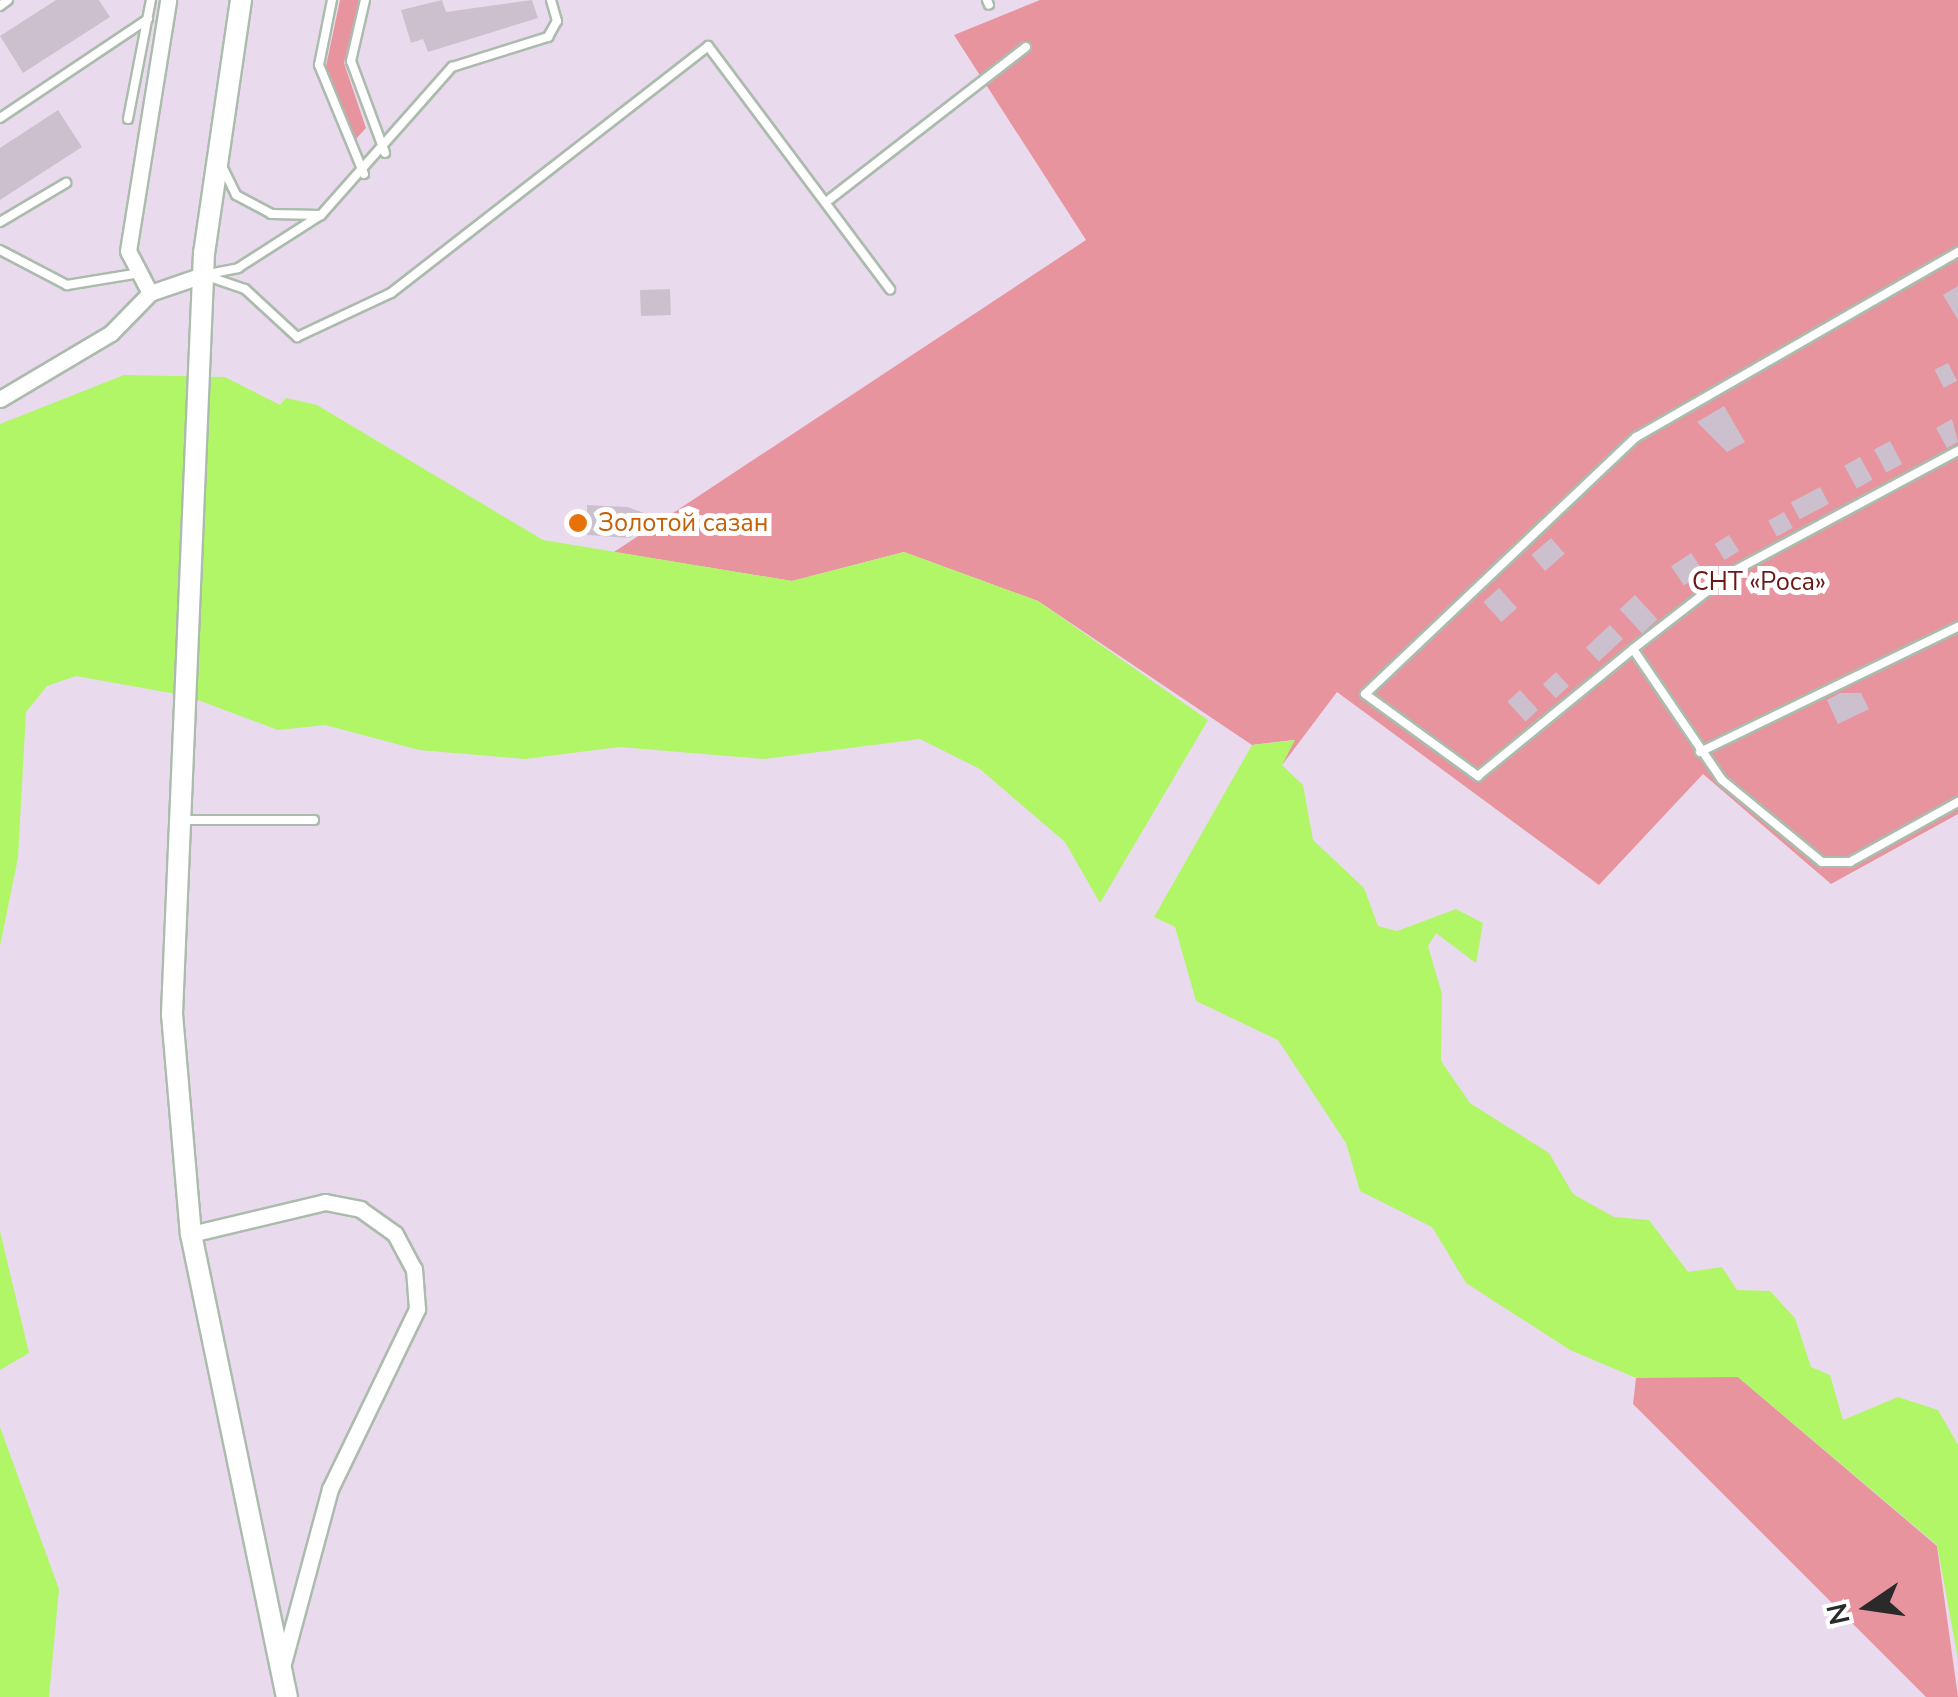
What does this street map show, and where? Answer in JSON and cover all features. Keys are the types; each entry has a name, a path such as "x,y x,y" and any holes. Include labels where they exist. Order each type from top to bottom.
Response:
{"main road":[{"path":"241,0 214,151 203,275 179,719 172,1014 191,1234 287,1697"}],"street":[{"path":"150,293 134,274 142,122 168,0"},
{"path":"0,398 110,332 150,293 203,275"},
{"path":"191,1234 325,1202 360,1209 395,1234 414,1269 417,1309 330,1489 281,1672"}],"lane":[{"path":"0,6 8,0"},
{"path":"128,119 152,0"},
{"path":"332,0 319,66 364,174"},
{"path":"365,0 351,62 385,153"},
{"path":"203,275 238,268 321,215 385,153 452,67 556,30 550,0"},
{"path":"0,118 148,19"},
{"path":"203,275 245,289 297,337 391,293 708,46 830,199 890,289"},
{"path":"830,199 1026,47"},
{"path":"214,151 236,195 271,214 321,215"},
{"path":"0,222 66,183"},
{"path":"0,250 67,285 134,274"},
{"path":"1958,252 1636,437 1370,686 1366,700 1478,776 1732,572 1958,451"},
{"path":"1700,752 1958,627"},
{"path":"1633,649 1700,752 1746,804 1829,864 1958,802"},
{"path":"175,820 314,820"}],"green space":[{"path":"340,0 359,0 344,63 366,128 355,140 325,71"},
{"name":"СНТ «Роса»","path":"1040,0 1958,0 1958,814 1831,884 1703,774 1599,885 1337,692 1282,765 1294,740 1252,745 1038,601 904,552 792,581 614,552 1086,240 954,35"},
{"path":"1685,1372 1738,1377 1937,1546 1958,1697 1926,1697 1633,1404 1636,1378"}],"shaded area":[{"path":"124,375 225,377 280,405 286,398 317,405 543,540 792,581 904,552 1038,601 1208,720 1100,903 1065,842 980,769 920,739 764,759 619,747 525,759 419,750 325,725 278,730 187,696 76,676 47,686 26,712 18,858 0,946 0,424"},
{"path":"1295,740 1282,765 1303,785 1313,840 1364,888 1378,926 1397,931 1456,909 1483,923 1476,963 1436,933 1428,946 1442,994 1441,1061 1470,1103 1549,1153 1573,1194 1614,1217 1649,1220 1688,1272 1722,1267 1737,1290 1770,1291 1795,1318 1811,1367 1830,1375 1843,1420 1898,1397 1938,1410 1958,1445 1958,1659 1937,1545 1738,1377 1636,1378 1570,1350 1466,1283 1432,1227 1360,1191 1346,1143 1278,1040 1196,1001 1175,927 1154,917 1252,745"},
{"path":"0,1231 29,1353 0,1370"},
{"path":"0,1427 59,1589 49,1697 0,1697"}],"building":[{"path":"56,0 99,0 110,17 23,73 0,36"},
{"path":"442,0 446,12 532,0 538,18 428,52 423,39 411,43 401,10"},
{"path":"58,110 82,147 0,200 0,148"},
{"path":"1958,286 1958,320 1943,295"},
{"path":"670,289 671,315 641,316 640,290"},
{"path":"1948,363 1957,381 1944,388 1935,370"},
{"path":"1724,406 1745,442 1727,452 1697,422"},
{"path":"1952,419 1958,442 1947,448 1936,428"},
{"path":"1890,441 1902,464 1886,472 1874,449"},
{"path":"1860,457 1873,480 1857,488 1844,466"},
{"path":"1820,487 1829,504 1800,519 1791,502"},
{"path":"587,505 627,507 659,518 629,538 587,535"},
{"path":"1784,512 1793,528 1777,536 1768,521"},
{"path":"1729,535 1739,551 1725,560 1715,544"},
{"path":"1551,538 1565,554 1545,571 1531,555"},
{"path":"1691,553 1704,572 1684,585 1671,566"},
{"path":"1499,588 1517,608 1501,622 1483,602"},
{"path":"1635,595 1658,619 1642,633 1620,609"},
{"path":"1610,625 1623,639 1599,661 1586,648"},
{"path":"1556,672 1569,686 1556,698 1543,684"},
{"path":"1520,690 1538,710 1525,721 1507,701"},
{"path":"1840,693 1861,693 1869,709 1838,724 1827,700"}],"place":[{"name":"Золотой сазан","path":"578,523"}]}
